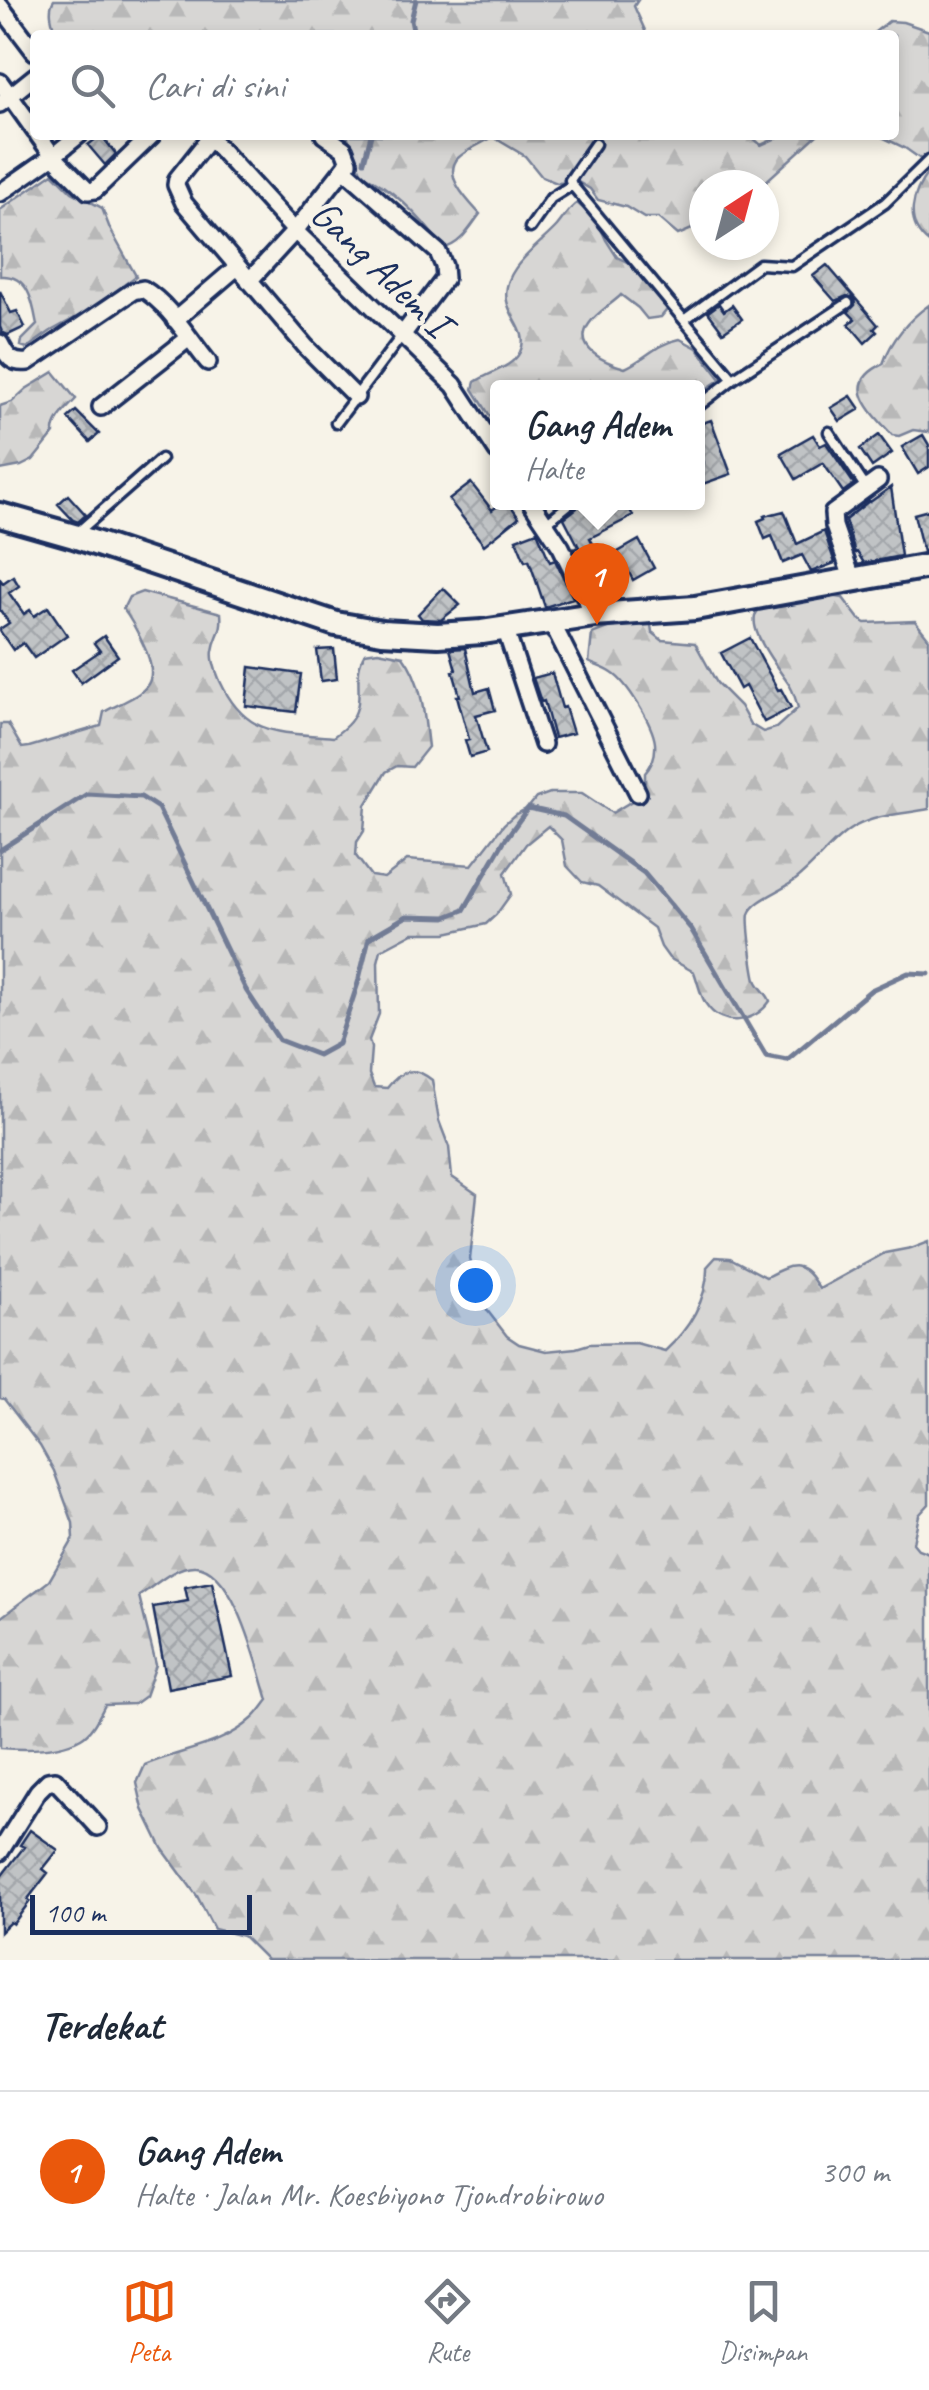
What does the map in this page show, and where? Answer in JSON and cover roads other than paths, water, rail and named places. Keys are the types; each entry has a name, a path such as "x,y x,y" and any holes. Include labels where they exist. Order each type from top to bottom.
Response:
{"main road":[{"path":"0,514 336,624 382,632 438,635 594,615 696,608 929,566"}],"street":[{"path":"7,0 0,6 30,45"},
{"path":"5,100 30,80"},
{"path":"0,82 5,100 30,127"},
{"path":"41,140 88,191 95,190 147,140"},
{"path":"0,193 74,140"},
{"path":"208,140 181,172 176,185 184,203 248,281 356,397"},
{"name":"Gang Adem I","path":"215,140 295,231 454,385 490,441"},
{"path":"248,281 295,231 349,162 344,149 331,140"},
{"path":"344,169 442,258 445,278 403,334"},
{"path":"175,320 237,268"},
{"path":"0,344 11,361 28,362 143,289 153,295 208,362"},
{"path":"101,407 188,338"},
{"path":"852,582 834,526 834,513 872,484"},
{"path":"537,510 561,547 594,615"},
{"path":"551,622 638,793"},
{"path":"504,628 543,744"},
{"path":"0,1852 48,1781 55,1780 62,1786 98,1827"}],"lane":[{"path":"595,144 570,180 572,185 733,380"},
{"path":"684,320 760,264 792,266 886,202 929,160"},
{"path":"530,228 551,198 572,185"},
{"path":"705,401 848,302"},
{"path":"336,423 403,334"},
{"path":"829,432 872,484"},
{"path":"74,536 161,459"},
{"path":"546,523 562,510"}],"waterway":[{"path":"413,30 416,0"},
{"path":"364,161 370,140"},
{"path":"0,850 87,794 141,797 158,808 246,990 279,1040 318,1055 338,1044 369,938 407,916 446,917 464,910 528,808 564,816 644,873 691,929 766,1056 787,1060 871,990 908,973 929,974"}],"place":[{"name":"Gang Adem","path":"597,625"}]}
